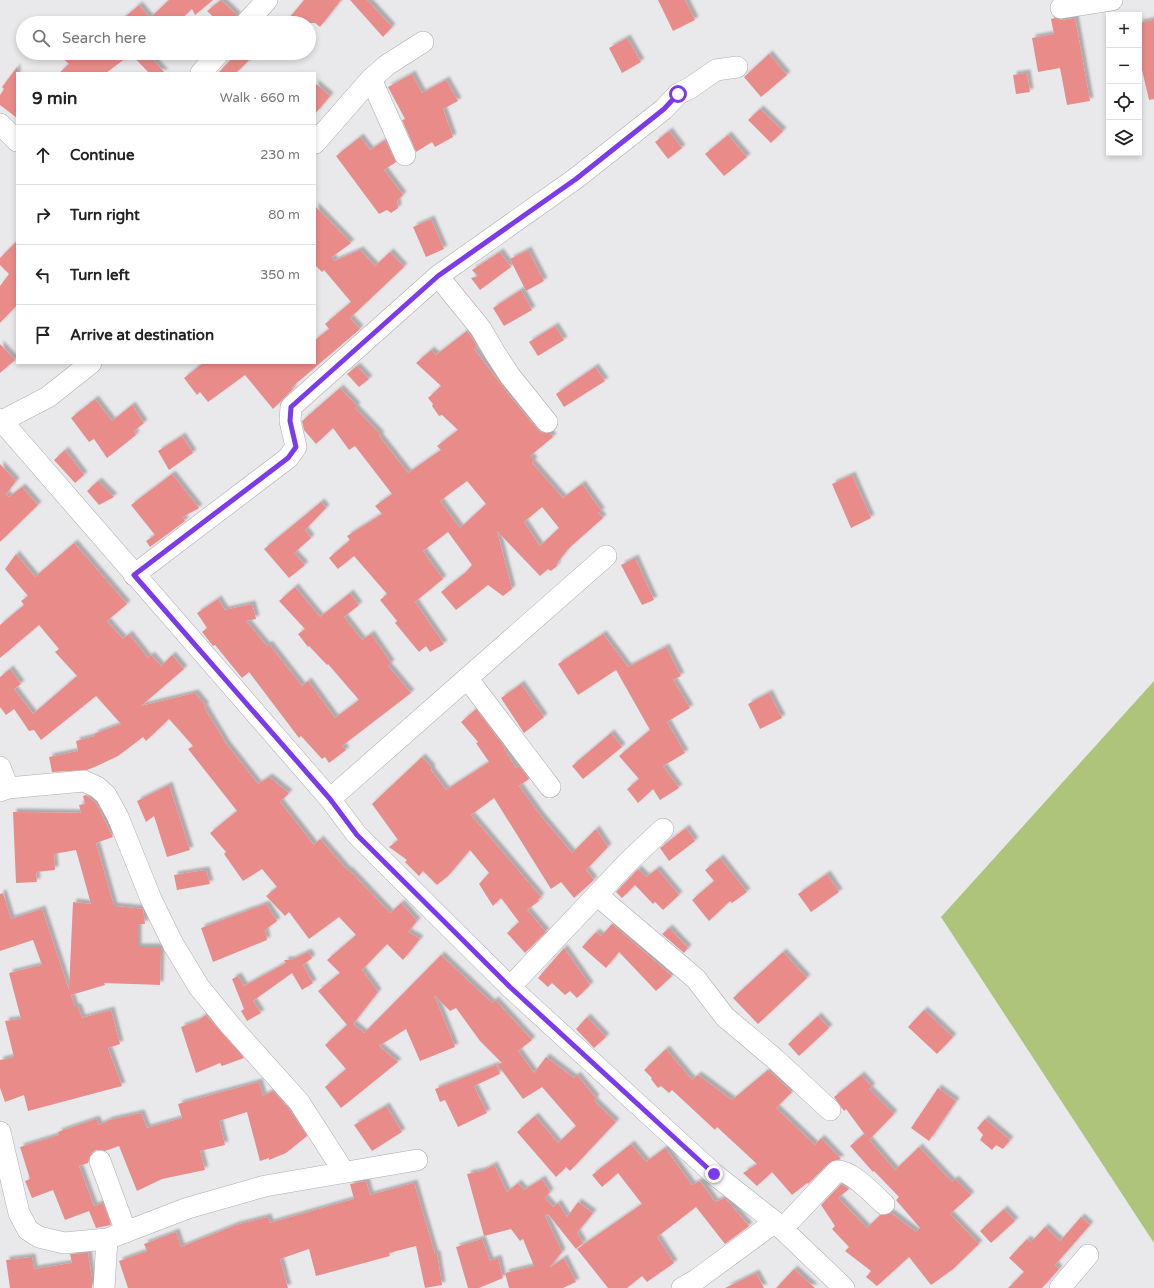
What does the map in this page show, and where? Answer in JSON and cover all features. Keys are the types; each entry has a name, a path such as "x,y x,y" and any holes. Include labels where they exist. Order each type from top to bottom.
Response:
{"street":[{"path":"252,16 267,0"},
{"path":"1061,8 1112,0"},
{"path":"316,142 371,79 387,65 423,42"},
{"path":"202,72 213,60"},
{"path":"134,575 288,458 296,447 290,421 291,407 438,276 576,179 664,109 678,94 690,88 716,70 737,67"},
{"path":"371,79 405,155"},
{"path":"0,124 16,140"},
{"path":"438,276 481,329 494,353 510,376 547,422"},
{"path":"90,364 48,396 1,420 330,799 357,835 510,987 714,1174 779,1226 844,1288"},
{"path":"330,799 606,556"},
{"path":"467,678 550,786"},
{"path":"0,767 4,790 84,781 97,787 106,795 118,817 151,899 173,944 199,987 230,1025 300,1102 344,1172"},
{"path":"510,987 628,862 664,829"},
{"path":"597,895 696,979 725,1017 776,1060 830,1110"},
{"path":"0,1132 19,1213 28,1230 39,1237 64,1243 107,1239 226,1196 265,1186 417,1160"},
{"path":"100,1161 126,1232"},
{"path":"682,1288 779,1226 837,1171 842,1171 850,1175 884,1204"},
{"path":"104,1288 107,1239"},
{"path":"1060,1288 1088,1256"}],"green space":[{"path":"1154,681 1154,1243 941,917"}],"building":[{"path":"169,0 213,0 195,15 192,9 184,16 152,16"},
{"path":"221,0 237,15 212,16 207,11"},
{"path":"304,0 341,0 320,27 316,24 316,16 291,16"},
{"path":"350,0 367,0 392,27 383,37"},
{"path":"658,0 685,0 695,20 673,31"},
{"path":"139,5 148,16 126,16"},
{"path":"1055,18 1062,20 1075,18 1090,101 1067,105 1060,68 1038,72 1032,38 1054,34 1051,19"},
{"path":"1154,20 1154,99 1149,100 1142,70 1142,22"},
{"path":"627,38 641,62 622,73 609,48"},
{"path":"769,54 787,75 761,97 744,77"},
{"path":"65,60 123,60 107,72 60,72 69,64"},
{"path":"137,60 153,60 164,72 148,72"},
{"path":"230,60 249,60 237,72 219,72"},
{"path":"17,67 16,117 0,105 0,95 4,89 2,87"},
{"path":"1027,73 1030,92 1016,94 1013,75"},
{"path":"412,74 422,93 446,80 458,101 443,109 453,137 435,147 432,142 416,152 402,120 405,119 388,87"},
{"path":"316,84 330,96 316,113"},
{"path":"760,109 783,131 771,143 748,120"},
{"path":"669,131 682,148 668,159 655,142"},
{"path":"728,135 747,157 724,176 705,154"},
{"path":"360,137 370,150 385,140 396,162 384,170 403,195 397,201 398,208 391,213 387,210 379,214 336,156"},
{"path":"316,207 351,243 332,257 334,261 360,250 375,266 390,252 404,267 350,318 360,329 292,387 293,389 273,409 245,375 208,402 200,392 197,395 184,378 202,364 316,364 316,339 329,329 325,324 351,302 324,270 322,272 316,266"},
{"path":"431,219 444,249 426,257 413,227"},
{"path":"16,242 16,306 0,323 0,286 9,274 0,265 0,258"},
{"path":"528,250 544,281 526,291 510,259"},
{"path":"500,252 511,267 480,290 471,278 478,276 472,270"},
{"path":"521,290 532,310 504,326 493,308"},
{"path":"555,326 564,340 538,356 529,342"},
{"path":"467,331 477,346 474,349 509,395 538,430 543,433 550,433 553,437 530,456 534,460 532,463 563,498 582,484 602,512 598,512 603,518 568,549 557,563 557,566 551,571 548,569 540,576 497,531 512,589 503,596 488,585 456,610 441,592 465,573 472,565 448,532 423,551 443,579 415,602 444,644 430,652 426,646 419,652 395,623 397,621 380,600 387,594 354,556 338,569 329,558 350,540 347,536 382,514 375,506 392,494 355,446 349,450 333,428 316,444 304,430 302,421 340,388 357,406 355,408 381,435 379,436 408,473 441,450 437,446 458,430 442,415 439,416 432,406 433,404 428,398 441,386 416,363 431,350 436,355","holes":["467,481 486,504 460,528 440,501","542,507 559,528 540,546 524,522"]},
{"path":"0,344 15,360 0,373"},
{"path":"357,366 369,379 359,387 347,374"},
{"path":"595,367 605,381 564,407 556,394"},
{"path":"95,399 112,421 132,405 144,423 134,431 136,435 107,458 94,439 89,442 71,418"},
{"path":"182,436 193,453 169,470 158,451"},
{"path":"65,450 84,475 75,483 54,460"},
{"path":"0,464 16,481 6,494 9,497 22,487 38,505 0,542"},
{"path":"172,474 199,508 183,517 185,521 150,547 146,541 155,535 131,505"},
{"path":"852,475 871,518 851,528 832,484"},
{"path":"98,481 114,497 99,505 87,491"},
{"path":"321,502 326,508 305,530 311,538 294,553 305,565 289,578 264,549"},
{"path":"74,543 127,604 107,621 123,639 129,634 148,658 151,655 161,666 172,655 184,669 141,706 195,693 206,706 204,707 227,745 258,784 269,777 289,793 280,802 314,845 320,839 348,871 349,870 390,913 401,903 417,921 408,932 420,939 403,960 387,944 362,970 378,992 353,1024 364,1033 441,955 492,1003 495,1000 532,1040 518,1051 534,1073 546,1057 574,1078 577,1075 596,1098 594,1101 616,1122 570,1171 566,1167 556,1177 517,1132 535,1116 558,1143 576,1126 542,1087 523,1099 497,1064 502,1063 480,1041 456,1008 450,1011 434,995 455,1047 420,1061 406,1029 379,1046 398,1062 341,1108 325,1087 346,1069 325,1045 347,1025 318,991 340,973 327,960 356,935 339,917 309,939 289,912 285,916 266,896 277,887 262,869 243,881 224,854 226,852 210,833 237,811 188,749 193,746 169,719 146,741 143,737 118,756 97,766 87,770 52,772 49,757 78,751 76,741 95,736 94,734 121,724 96,696 41,740 34,730 29,731 14,709 6,715 0,707 0,677 10,669 21,684 14,689 33,714 77,676 55,652 59,649 39,625 0,658 0,625 24,605 21,601 28,596 5,569 16,554 35,577"},
{"path":"635,558 654,600 642,605 621,565"},
{"path":"295,587 320,617 350,593 359,605 344,617 362,640 371,634 391,663 388,666 411,693 342,746 346,750 329,763 325,757 322,759 301,736 299,738 249,672 242,678 215,645 213,646 202,632 207,628 197,613 218,599 225,610 252,604 256,619 246,621 267,646 269,644 302,686 308,681 335,718 359,700 328,664 327,665 309,646 308,647 298,634 305,629 279,601"},
{"path":"603,634 628,667 666,647 681,676 673,680 690,708 667,722 685,753 663,766 679,788 660,800 653,789 638,803 627,789 639,779 619,756 650,730 616,670 578,695 558,664"},
{"path":"521,684 544,717 524,733 501,698"},
{"path":"769,693 782,718 760,729 748,704"},
{"path":"476,709 505,748 504,749 516,768 519,766 529,779 519,786 540,815 572,853 596,829 608,847 586,870 594,880 574,898 561,882 551,889 494,798 471,815 541,897 538,899 539,901 527,910 546,932 525,953 507,933 519,922 501,898 493,906 479,884 489,873 470,850 448,876 437,885 423,871 419,876 405,862 407,860 389,847 398,840 372,804 422,757 432,768 431,770 446,790 489,762 476,743 478,742 461,722"},
{"path":"611,733 622,747 583,779 572,766"},
{"path":"169,785 190,850 167,857 154,816 146,822 137,801"},
{"path":"86,795 96,803 113,837 96,843 114,906 143,909 145,924 138,924 138,947 161,947 160,985 104,983 105,985 71,995 75,1007 78,1007 82,1018 111,1010 120,1044 108,1048 122,1086 28,1111 24,1095 5,1102 0,1088 0,1060 14,1057 5,1021 21,1019 9,973 42,965 33,940 0,951 0,894 3,893 11,919 42,909 69,990 73,902 91,904 76,850 54,854 55,870 36,872 37,882 16,883 13,812 81,813 79,805 85,804 83,796"},
{"path":"686,828 695,841 669,861 660,848"},
{"path":"720,858 747,892 732,903 730,901 709,921 692,900 714,881 705,870"},
{"path":"638,869 646,877 657,869 679,895 663,910 655,902 653,904 635,885 622,898 616,892"},
{"path":"206,870 210,884 177,890 174,875"},
{"path":"827,874 839,892 811,912 798,894"},
{"path":"266,904 277,921 265,930 267,940 213,962 201,928"},
{"path":"612,924 672,976 656,991 619,952 606,968 582,947 596,932 601,936"},
{"path":"669,928 688,948 684,953 662,934"},
{"path":"564,948 590,985 577,998 570,991 565,995 552,983 548,987 538,978"},
{"path":"308,952 312,958 303,965 313,983 302,990 292,973 253,1001 261,1013 247,1021 241,1011 244,1009 232,979 238,976 244,986 286,963 284,960 291,960"},
{"path":"783,952 807,978 758,1024 733,998"},
{"path":"924,1010 953,1037 937,1054 908,1027"},
{"path":"206,1015 244,1058 222,1066 220,1063 196,1073 181,1027 197,1021"},
{"path":"818,1016 829,1028 799,1056 788,1044"},
{"path":"587,1017 606,1037 594,1048 576,1029"},
{"path":"666,1049 692,1080 698,1075 732,1100 768,1070 792,1092 776,1108 815,1145 821,1138 841,1159 829,1163 808,1184 807,1183 792,1195 772,1172 757,1186 743,1173 757,1164 717,1127 715,1130 672,1090 669,1093 661,1086 658,1088 651,1079 652,1078 644,1070"},
{"path":"496,1065 500,1074 474,1086 487,1113 458,1127 445,1100 440,1102 435,1089"},
{"path":"861,1075 872,1087 869,1089 894,1114 869,1140 895,1170 919,1147 952,1182 955,1179 971,1195 950,1214 979,1244 952,1270 931,1285 909,1257 877,1286 866,1277 871,1271 845,1251 849,1247 832,1229 835,1226 821,1205 841,1184 849,1189 838,1198 867,1228 880,1215 891,1213 916,1232 920,1228 896,1200 899,1197 874,1171 873,1172 850,1146 864,1134 868,1139 846,1109 844,1111 834,1097"},
{"path":"259,1082 263,1096 273,1091 289,1109 307,1136 286,1153 269,1160 269,1158 260,1161 247,1112 219,1121 225,1145 200,1151 205,1170 162,1179 137,1191 119,1146 105,1151 96,1150 91,1153 88,1163 79,1166 94,1206 103,1203 111,1225 96,1228 89,1211 65,1220 53,1190 32,1198 25,1181 30,1179 20,1147 59,1135 58,1132 96,1119 99,1125 110,1120 141,1113 147,1128 182,1118 178,1104"},
{"path":"938,1088 956,1101 929,1141 911,1128"},
{"path":"386,1106 402,1132 372,1151 354,1125"},
{"path":"985,1119 1010,1140 1003,1149 996,1145 992,1150 980,1140 983,1135 977,1128"},
{"path":"631,1144 646,1162 665,1148 692,1185 700,1181 715,1202 725,1198 749,1226 725,1244 696,1207 657,1237 674,1263 647,1282 642,1276 627,1288 608,1288 577,1249 642,1204 618,1173 602,1187 592,1175"},
{"path":"494,1165 507,1192 518,1183 524,1190 542,1179 550,1192 545,1198 553,1207 558,1203 567,1217 578,1202 593,1213 577,1233 583,1243 576,1249 548,1214 545,1216 562,1252 549,1268 564,1258 576,1282 563,1288 509,1288 505,1273 534,1266 523,1239 520,1241 511,1229 484,1236 467,1174 482,1171"},
{"path":"366,1181 370,1195 414,1183 435,1254 437,1254 442,1285 425,1288 416,1246 389,1253 390,1256 316,1276 309,1249 280,1259 288,1288 128,1288 119,1261 147,1251 144,1244 176,1232 181,1247 236,1225 268,1217 270,1223 354,1199 350,1184"},
{"path":"1004,1209 1015,1221 991,1243 980,1231"},
{"path":"1081,1217 1090,1225 1055,1265 1059,1269 1042,1288 1008,1288 1024,1272 1009,1258 1027,1239 1031,1242 1045,1227 1060,1241"},
{"path":"482,1239 490,1261 498,1258 503,1278 479,1288 468,1288 456,1247"},
{"path":"88,1253 92,1288 10,1288 6,1260 32,1257 34,1269 72,1263 70,1254"},
{"path":"794,1269 815,1288 776,1288"},
{"path":"756,1273 764,1288 725,1288"}],"route":[{"path":"678,94 664,109 576,179 438,276 291,407 290,421 296,447 294,452 288,458 134,575 330,799 357,835 510,987 714,1174"}]}
